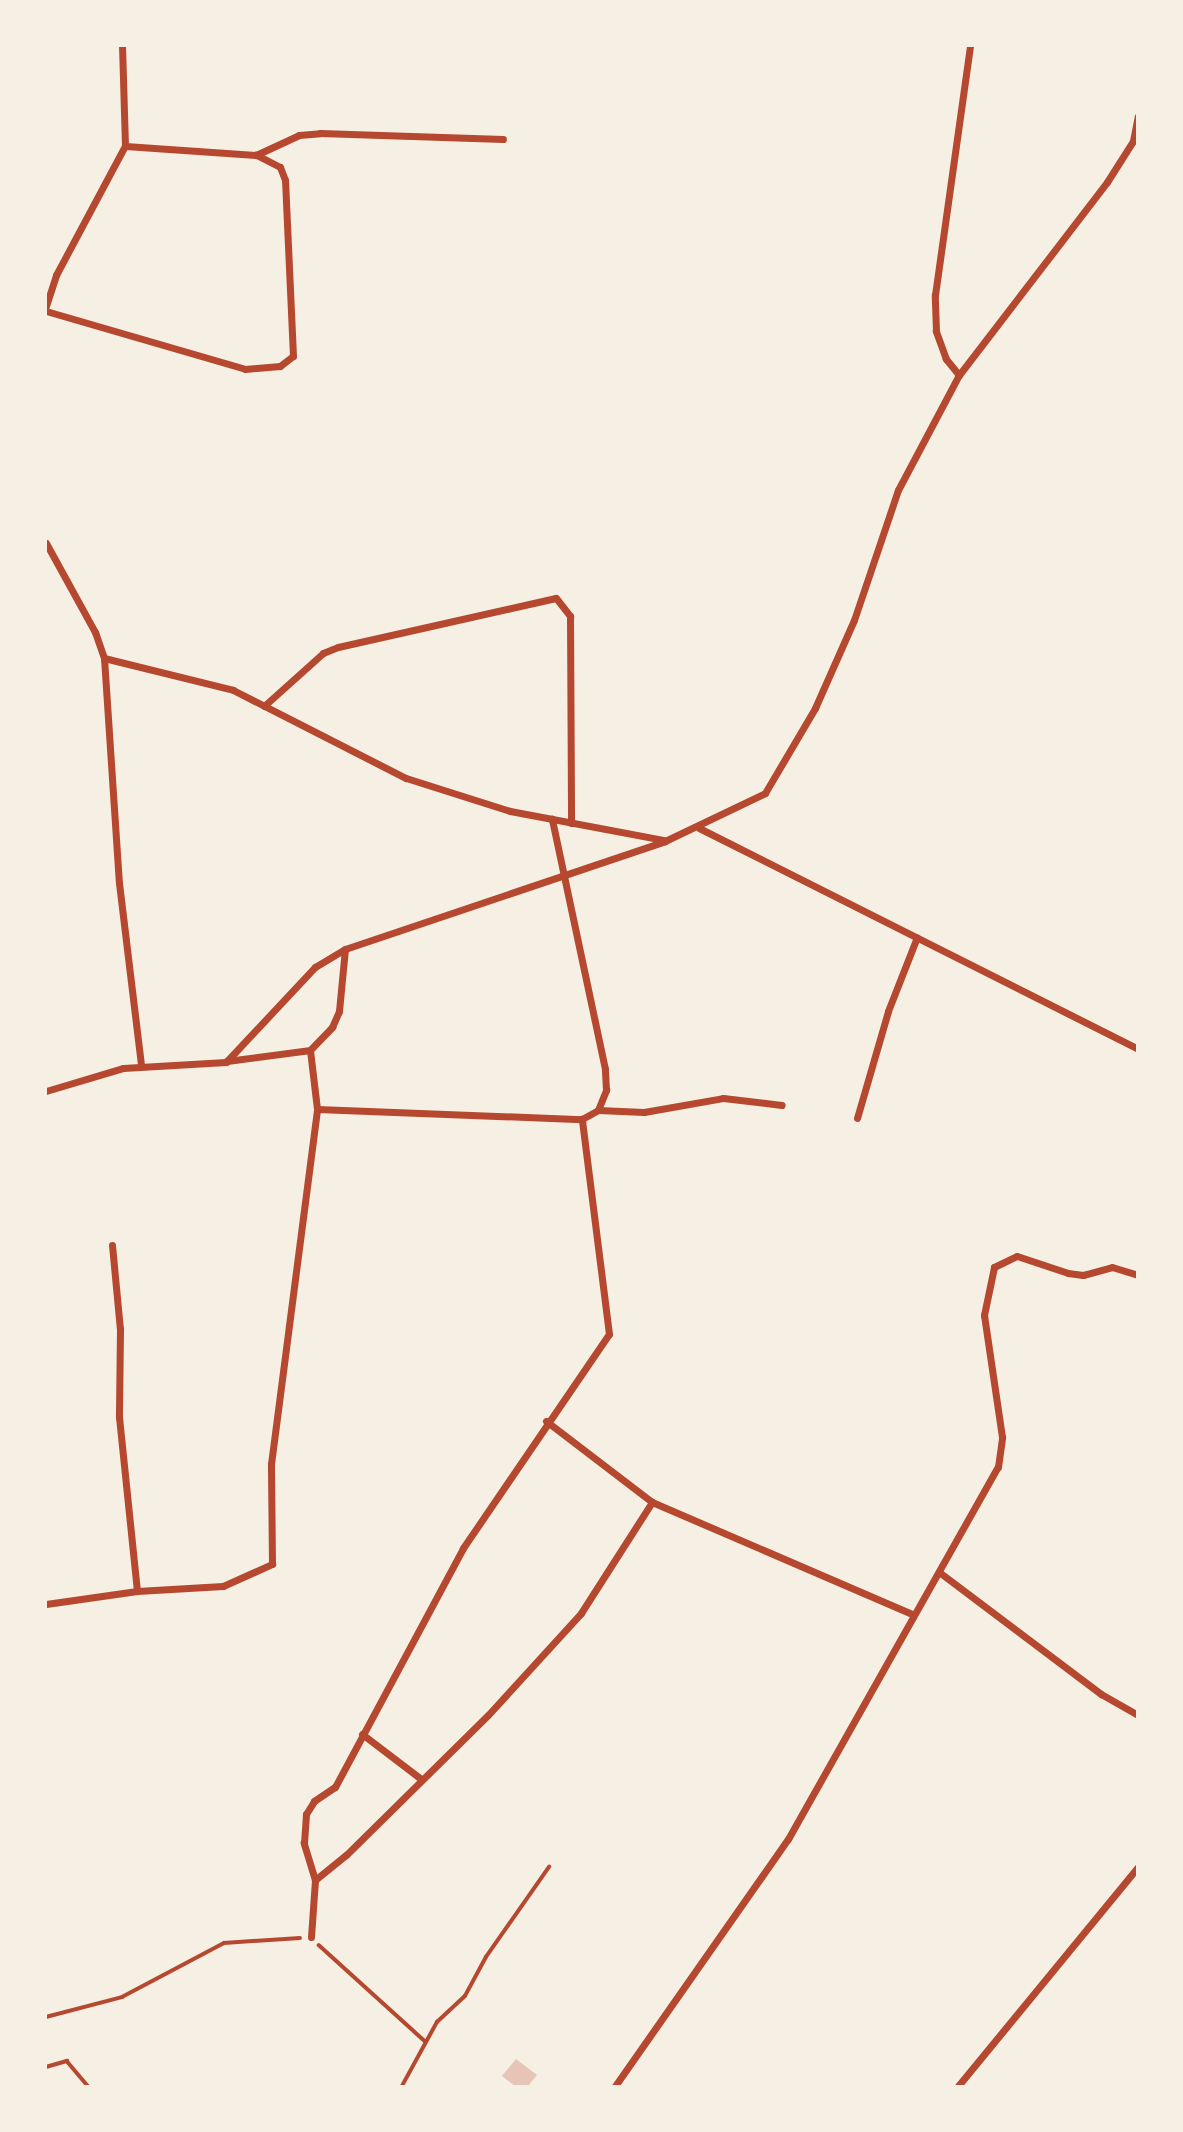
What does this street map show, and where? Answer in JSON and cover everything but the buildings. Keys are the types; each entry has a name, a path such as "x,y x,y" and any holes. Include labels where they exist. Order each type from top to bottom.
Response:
{"street":[{"path":"46,306 56,275 125,146 121,46"},
{"path":"959,375 946,359 936,331 935,295 970,46"},
{"path":"226,1062 315,967 345,949 566,877 665,841 699,828 765,793 774,783 815,708 854,620 898,490 959,375 1048,266 1114,172 1132,141 1138,116"},
{"path":"256,155 299,135 320,133 503,139"},
{"path":"46,311 245,369 280,366 293,356 295,344 285,180 271,159 256,155 125,146"},
{"path":"46,543 95,632 104,658 119,883 141,1066"},
{"path":"264,706 323,653 338,647 556,598 570,616 571,823"},
{"path":"104,658 233,690 406,778 552,819 665,841"},
{"path":"552,819 605,1069 606,1090 598,1110"},
{"path":"699,828 1138,1049"},
{"path":"857,1118 888,1011 917,937"},
{"path":"46,1091 141,1066 226,1062 310,1050 332,1027 339,1012 345,949"},
{"path":"46,1604 137,1591 223,1586 272,1564 271,1464 317,1109 310,1050"},
{"path":"317,1109 582,1119 598,1110 645,1112 723,1098 782,1105"},
{"path":"311,1937 315,1880 304,1843 306,1814 314,1801 335,1787 463,1548 546,1421 603,1348 609,1334 582,1119"},
{"path":"112,1245 120,1329 119,1417 137,1591"},
{"path":"615,2087 788,1839 1003,1453 984,1315 993,1267 1017,1256 1068,1273 1083,1275 1112,1267 1138,1275"},
{"path":"546,1421 652,1502 914,1615"},
{"path":"315,1880 346,1855 488,1715 581,1613 652,1502"},
{"path":"939,1572 1101,1694 1138,1714"},
{"path":"362,1734 421,1779"},
{"path":"958,2087 1138,1867"}],"path":[{"path":"402,2087 437,2022 465,1996 486,1957 549,1867"},
{"path":"46,2017 122,1997 224,1943 311,1937 426,2042"},
{"path":"46,2067 67,2061 88,2087"}]}
